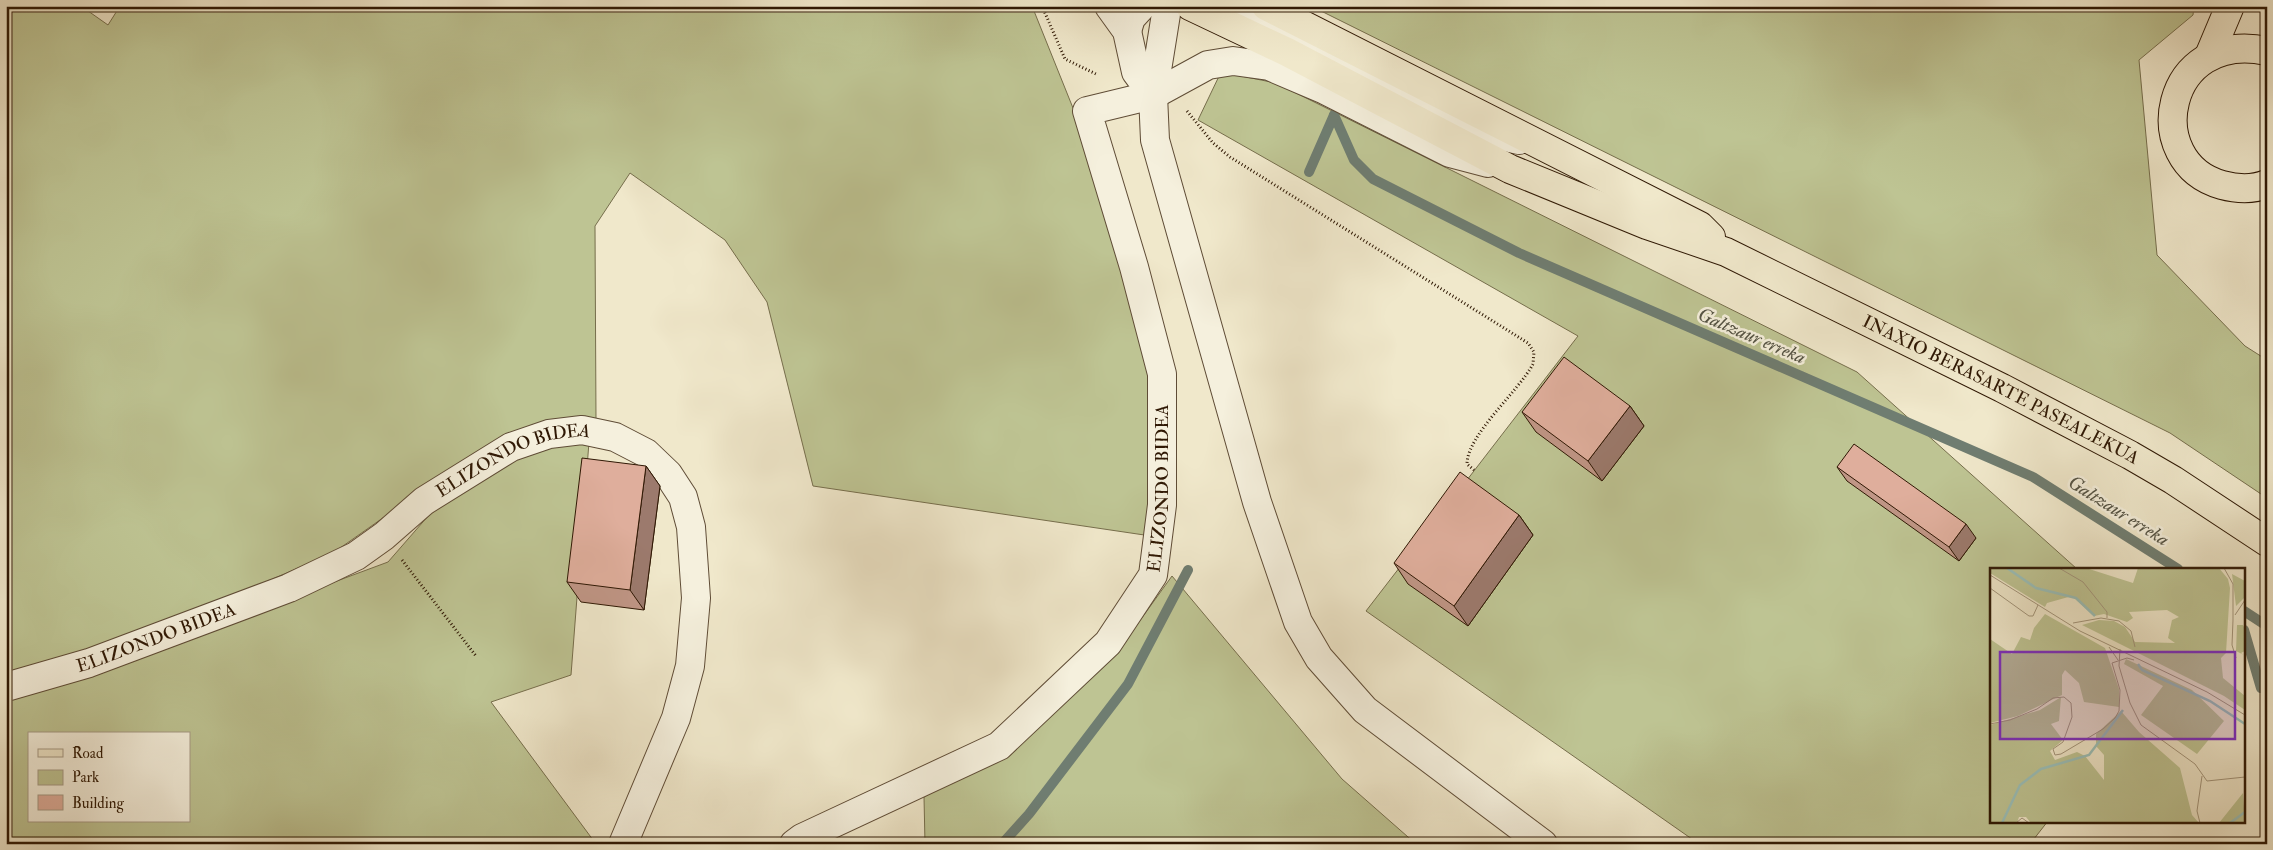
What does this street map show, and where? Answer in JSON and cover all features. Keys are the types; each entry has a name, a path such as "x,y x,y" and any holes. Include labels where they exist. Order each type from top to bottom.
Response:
{"main road":[{"path":"1190,6 1287,52 1510,169 1647,225 1726,252"},
{"path":"1266,6 1700,226 1726,252"},
{"path":"2209,56 2230,6"},
{"path":"2267,51 2250,48 2229,49 2209,56 2192,69 2179,88 2172,109 2173,131 2180,152 2194,170 2213,182 2234,188 2256,188 2267,184"},
{"name":"INAXIO BERASARTE PASEALEKUA","path":"1726,252 2002,388 2130,455 2173,480 2267,542"}],"street":[{"path":"1109,6 1127,31 1136,72 1153,95"},
{"path":"1127,31 1131,18 1142,6"},
{"path":"1165,6 1166,14 1153,95 1155,140 1257,502 1298,622 1319,658 1365,710 1543,844"},
{"path":"1229,6 1468,128 1540,145"},
{"path":"1153,95 1208,65 1232,61 1269,66 1325,90 1450,153 1510,169"},
{"name":"ELIZONDO BIDEA","path":"794,844 802,838 999,746 1108,643 1152,575 1162,505 1162,374 1134,267 1087,111 1153,95"},
{"name":"ELIZONDO BIDEA","path":"6,687 89,663 289,588 356,556 384,536 424,501 511,447 549,434 582,430 615,437 646,453 668,474 683,497 692,528 696,598 690,666 676,718 623,844"}],"path":[{"path":"1042,6 1065,59 1090,72"},
{"path":"1184,109 1213,143 1230,157 1528,343 1534,352 1533,364 1476,440 1467,455 1467,464 1474,471"},
{"path":"384,536 476,656"}],"green space":[{"path":"6,6 81,6 108,25 120,6 1032,6 1077,118 1149,364 1151,536 813,486 767,302 725,240 630,173 595,226 596,420 417,494 333,553 175,621 6,676"},
{"path":"1311,6 2194,6 2193,15 2139,60 2157,255 2245,346 2267,360 2267,498 2170,433"},
{"path":"1221,72 1276,83 1857,372 2076,568 1990,568 1990,822 2047,822 2030,844 1699,844 1366,611 1578,336 1198,120"},
{"path":"589,442 571,675 491,702 596,844 6,844 6,696 92,672 388,562 429,515 491,473 533,449"},
{"path":"1172,576 1342,779 1416,844 925,844 924,797 1020,743 1128,637"}],"building":[{"path":"1564,357 1630,406 1588,461 1522,412"},
{"path":"1854,444 1966,524 1949,547 1837,467"},
{"path":"582,458 646,466 630,590 567,582"},
{"path":"1460,472 1519,515 1454,606 1394,563"}],"waterway":[{"name":"Galtzaur erreka","path":"1334,115 1354,160 1373,179 1519,253 2033,477 2176,568"},
{"path":"1309,172 1334,115"},
{"path":"1002,844 1029,814 1128,684 1188,570"},
{"name":"Galtzaur erreka","path":"2246,612 2267,626"},
{"path":"2246,637 2261,688"}]}
